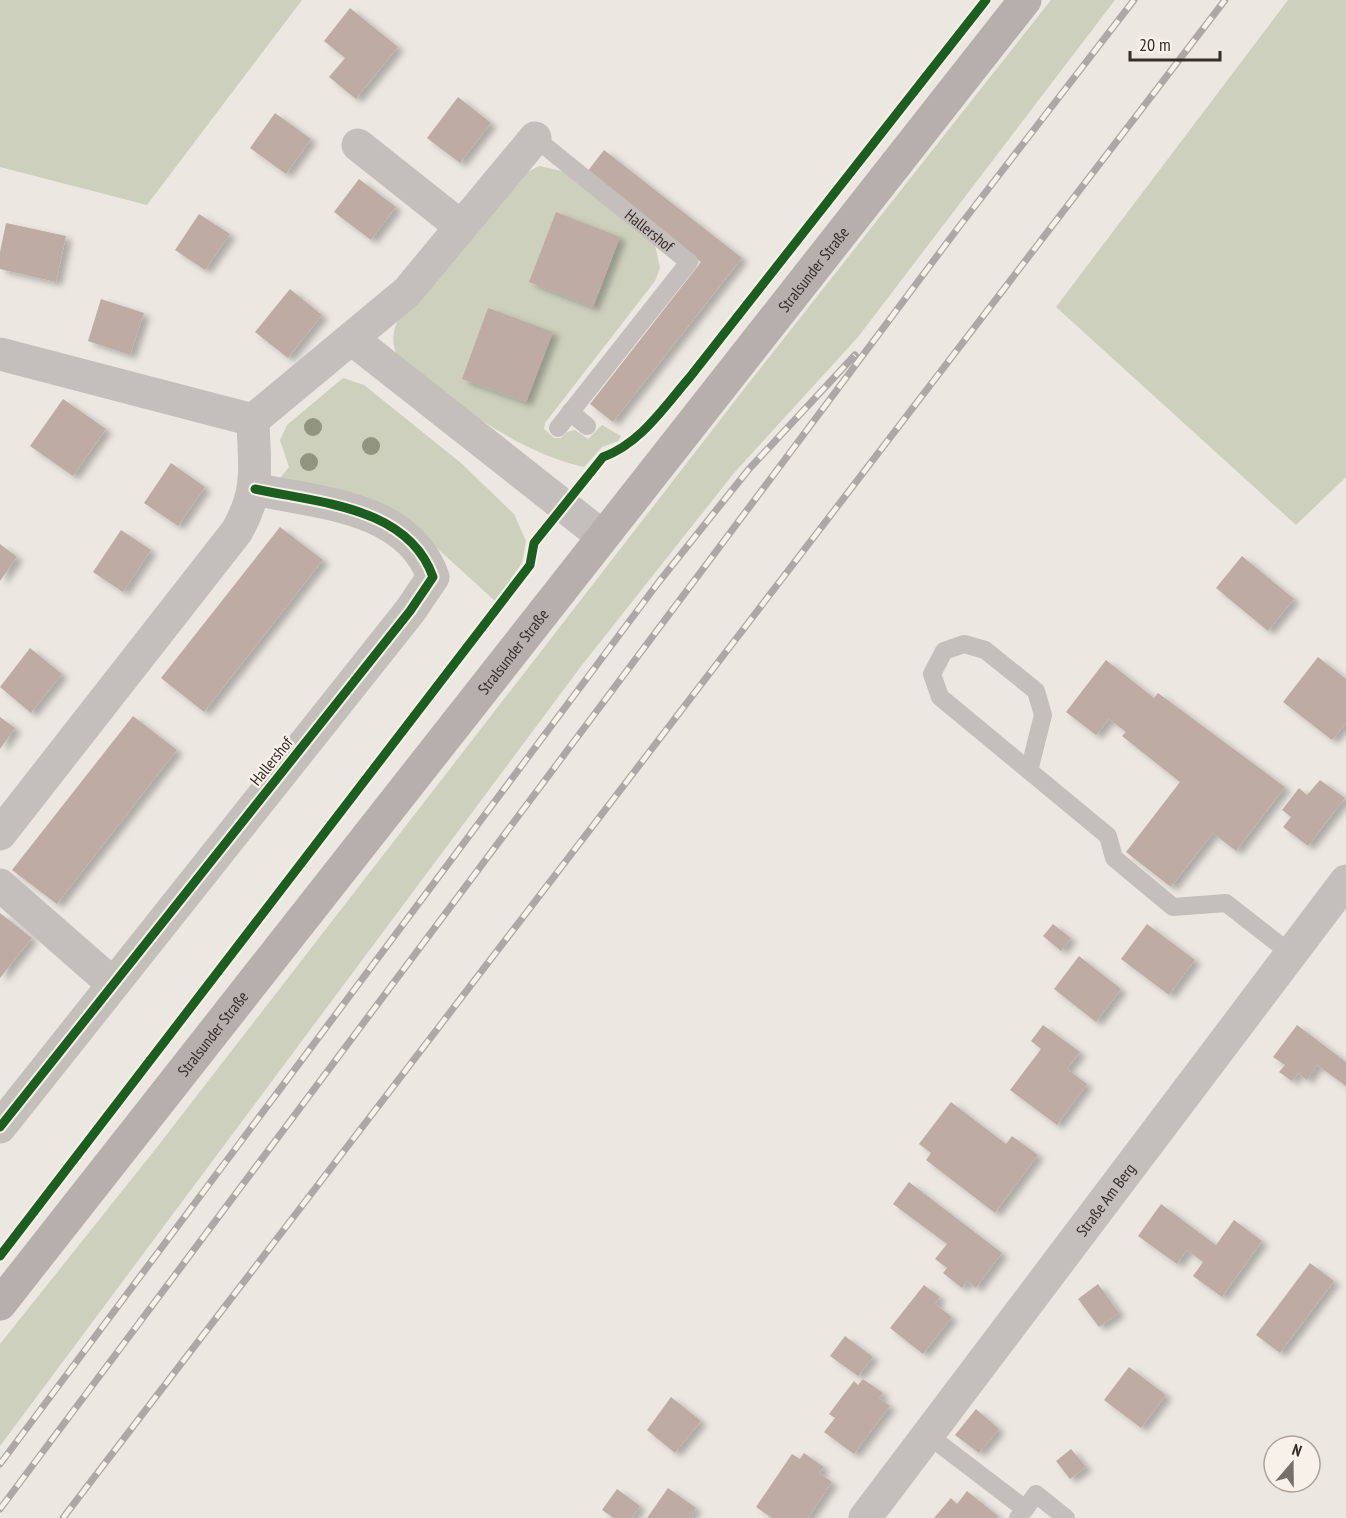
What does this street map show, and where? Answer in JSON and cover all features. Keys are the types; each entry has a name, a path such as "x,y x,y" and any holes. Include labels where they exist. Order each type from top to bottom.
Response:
{"main road":[{"name":"Stralsunder Straße","path":"0,1304 1025,0"}],"street":[{"name":"Hallershof","path":"253,420 407,292 535,138"},
{"path":"358,145 460,226"},
{"path":"352,339 602,536"},
{"path":"0,354 253,420 255,489 249,509 237,531 0,834"},
{"name":"Hallershof","path":"0,1126 410,611 433,577 426,556 386,523 358,510 255,489"},
{"name":"Straße Am Berg","path":"866,1518 1346,881"},
{"path":"0,885 113,984"}],"lane":[{"name":"Hallershof","path":"535,138 689,262 558,428"},
{"path":"570,412 587,426"},
{"path":"1029,771 1043,715 1036,691 985,650 964,644 944,651 932,674 940,697 1029,771 1108,836 1114,858 1173,907 1226,903 1290,953"},
{"path":"928,1435 1022,1514 1036,1494 1066,1518"}],"green space":[{"path":"0,0 302,0 147,205 0,167"},
{"path":"1051,0 1115,0 858,337 734,473 582,665 0,1446 0,1344 154,1151 748,384"},
{"path":"1288,0 1346,0 1346,477 1296,525 1056,307"},
{"path":"539,166 562,171 640,230 655,245 660,268 655,281 545,423 544,429 554,438 561,438 567,432 575,430 588,439 602,425 621,436 618,441 602,447 584,467 532,449 485,423 398,358 393,340 396,324 402,312 528,172"},
{"path":"343,378 364,385 461,463 514,514 526,541 522,563 495,601 415,528 280,478 289,467 280,440 287,425"}],"building":[{"path":"350,8 398,47 356,99 329,77 345,58 324,41"},
{"path":"458,97 491,123 460,163 427,138"},
{"path":"275,113 311,139 286,174 250,148"},
{"path":"604,150 742,258 613,422 590,404 701,262 587,172"},
{"path":"359,179 396,207 371,240 334,212"},
{"path":"556,212 620,237 593,307 529,282"},
{"path":"199,214 230,234 205,270 175,250"},
{"path":"6,223 66,236 56,282 0,269 0,252"},
{"path":"290,289 322,315 288,358 255,332"},
{"path":"101,299 144,313 130,355 88,341"},
{"path":"488,308 553,332 526,402 462,379"},
{"path":"63,399 106,429 73,476 30,446"},
{"path":"171,463 205,487 178,526 144,503"},
{"path":"280,527 323,560 204,712 161,678"},
{"path":"121,530 151,550 123,592 93,572"},
{"path":"0,544 17,557 0,581"},
{"path":"1242,556 1294,599 1268,631 1216,588"},
{"path":"30,648 62,674 31,713 0,687"},
{"path":"1318,657 1346,679 1346,723 1332,740 1283,702"},
{"path":"1106,660 1154,698 1158,693 1285,787 1236,851 1213,833 1171,887 1126,852 1180,782 1122,736 1126,732 1109,719 1096,735 1066,712"},
{"path":"133,716 177,750 57,904 12,870"},
{"path":"0,717 15,728 0,749"},
{"path":"1320,780 1345,798 1308,846 1283,827 1291,817 1282,810 1299,788 1307,795"},
{"path":"0,913 32,938 0,978"},
{"path":"1053,924 1071,938 1061,951 1043,936"},
{"path":"1147,924 1195,960 1169,995 1121,959"},
{"path":"1079,956 1121,989 1096,1022 1054,989"},
{"path":"1043,1025 1080,1052 1067,1069 1087,1084 1057,1125 1010,1090 1041,1049 1031,1041"},
{"path":"1297,1025 1346,1062 1346,1086 1317,1065 1307,1080 1298,1073 1292,1081 1279,1072 1285,1065 1273,1057"},
{"path":"951,1102 1006,1144 1012,1136 1038,1155 995,1213 926,1160 931,1153 919,1144"},
{"path":"909,1182 1002,1253 976,1288 967,1281 962,1288 943,1273 947,1268 935,1259 947,1244 893,1204"},
{"path":"1161,1204 1216,1245 1234,1220 1262,1241 1222,1297 1193,1276 1203,1262 1187,1250 1177,1264 1138,1236"},
{"path":"1310,1263 1334,1281 1280,1353 1256,1335"},
{"path":"1098,1284 1119,1313 1099,1327 1078,1299"},
{"path":"924,1285 940,1297 935,1304 952,1317 923,1354 890,1328"},
{"path":"845,1336 873,1357 858,1376 830,1356"},
{"path":"1129,1367 1166,1395 1141,1428 1104,1400"},
{"path":"863,1379 883,1393 879,1398 890,1406 854,1454 824,1432 835,1418 829,1414 854,1381 858,1385"},
{"path":"671,1397 701,1421 675,1453 647,1430"},
{"path":"976,1409 999,1429 979,1453 955,1435"},
{"path":"1071,1449 1086,1467 1070,1479 1056,1461"},
{"path":"804,1453 824,1467 819,1473 832,1482 808,1518 772,1518 756,1507 792,1454 800,1459"},
{"path":"668,1488 696,1508 689,1518 647,1518"},
{"path":"617,1489 640,1506 632,1518 614,1518 602,1510"},
{"path":"967,1491 998,1516 997,1518 934,1518 951,1498 957,1504"}],"railway":[{"path":"0,1509 958,228 1134,0"},
{"path":"63,1518 1225,0"},
{"path":"0,1464 658,583 749,469 855,355"}],"cycle path":[{"path":"0,1256 530,565 534,543 603,457 629,443 671,400 986,0"},
{"path":"0,1127 410,611 433,577 421,553 404,535 382,522 332,504 255,489"}]}
